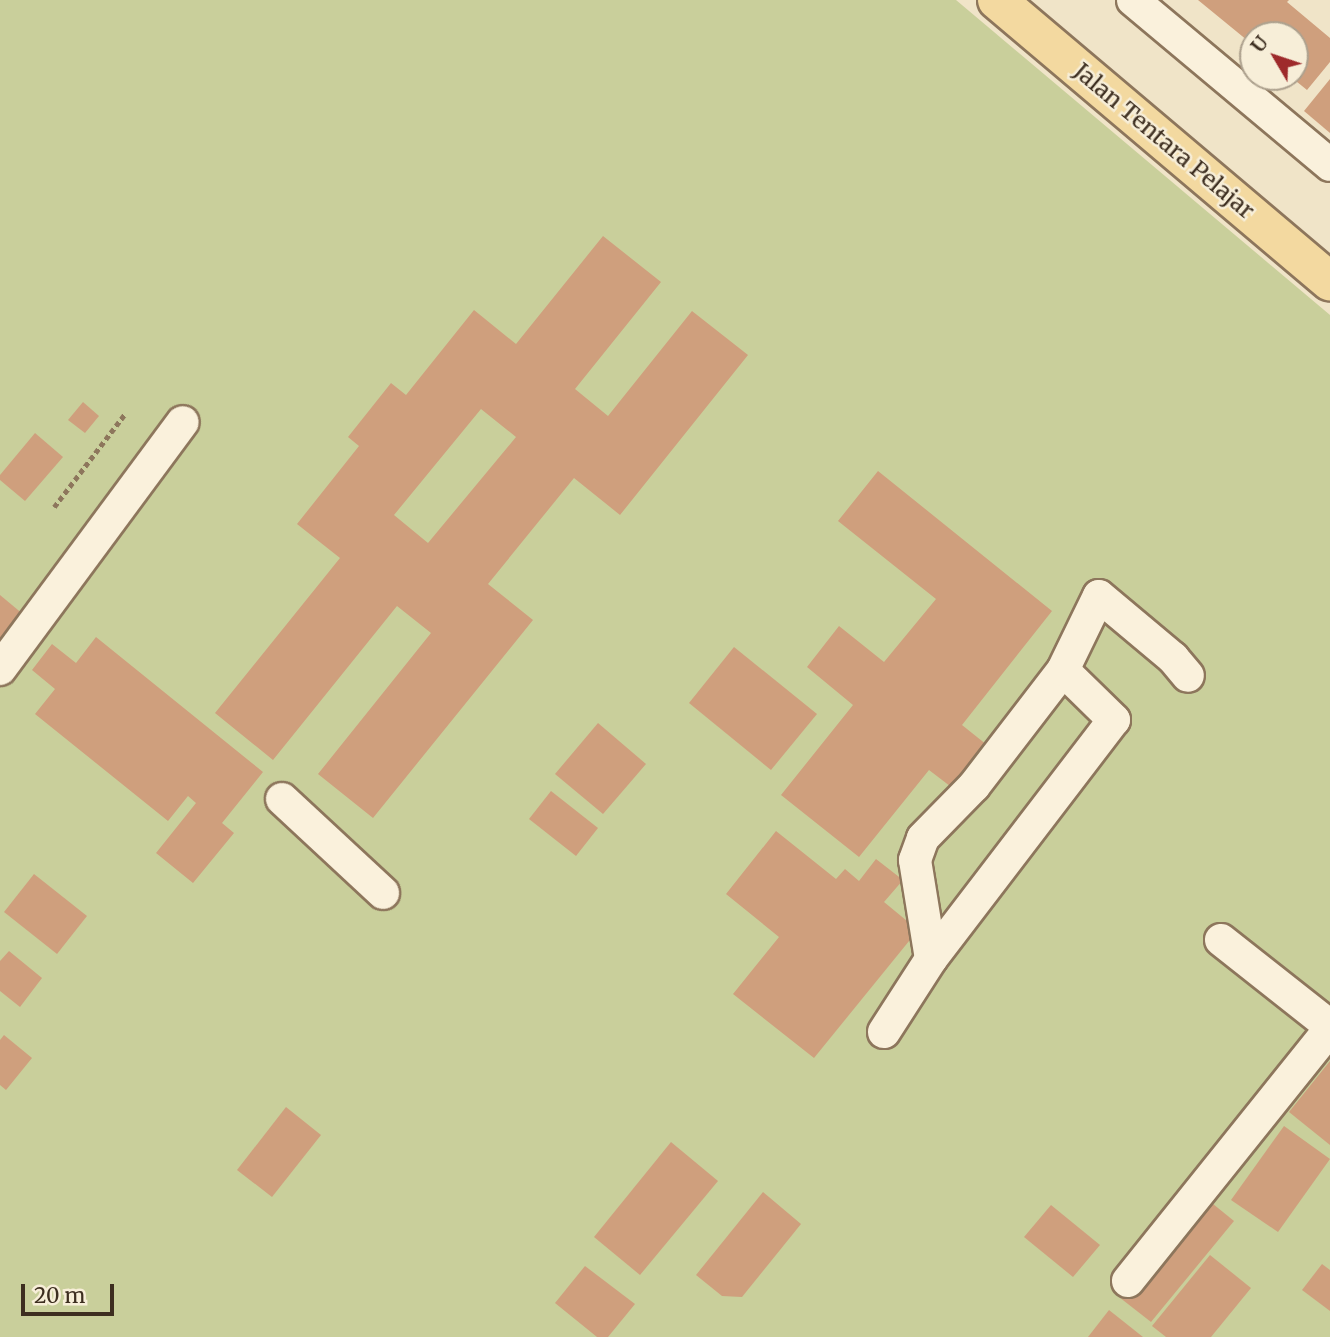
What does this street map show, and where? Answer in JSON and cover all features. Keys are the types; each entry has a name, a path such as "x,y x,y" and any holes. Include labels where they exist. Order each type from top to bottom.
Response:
{"main road":[{"name":"Jalan Tentara Pelajar","path":"1012,5 1330,281"}],"lane":[{"path":"1133,0 1330,165"},
{"path":"0,669 183,422"},
{"path":"931,959 915,860 923,838 974,786 1063,670 1099,596 1173,658 1188,676"},
{"path":"884,1032 931,959 1114,720 1063,670"},
{"path":"282,799 383,892"},
{"path":"1128,1281 1330,1027 1221,940"}],"path":[{"path":"54,508 124,415"}],"green space":[{"path":"0,0 956,0 1330,315 1330,1337 0,1337"}],"building":[{"path":"1198,0 1289,0 1287,2 1330,38 1330,62 1309,88 1309,21 1239,21 1239,34"},
{"path":"1330,79 1330,133 1304,111"},
{"path":"603,236 661,282 575,389 608,416 692,311 748,355 620,515 574,478 488,584 533,620 373,818 318,774 431,633 397,606 273,760 215,713 340,558 297,524 359,446 348,437 391,383 406,395 474,310 516,344","holes":["481,409 516,437 428,543 394,515"]},
{"path":"83,402 99,416 85,433 68,420"},
{"path":"35,433 63,457 25,501 0,480 0,475"},
{"path":"878,471 1052,611 962,725 997,753 963,796 929,770 859,857 781,795 853,705 807,667 839,626 884,662 936,599 838,521"},
{"path":"0,595 30,620 0,658"},
{"path":"96,637 263,772 222,823 234,833 193,883 156,853 196,803 188,796 168,821 35,714 55,689 32,670 52,644 76,663"},
{"path":"734,647 817,714 771,770 689,703"},
{"path":"598,723 646,764 603,814 555,774"},
{"path":"551,791 598,828 576,856 529,819"},
{"path":"776,831 836,879 845,869 859,881 876,859 903,880 884,902 918,930 814,1058 733,994 779,937 726,894"},
{"path":"34,874 87,916 57,954 4,912"},
{"path":"9,951 42,978 20,1007 0,991 0,961"},
{"path":"4,1035 32,1058 6,1090 0,1085 0,1040"},
{"path":"1330,1061 1330,1145 1289,1112"},
{"path":"286,1107 321,1135 272,1197 237,1170"},
{"path":"1284,1126 1330,1159 1278,1232 1231,1200"},
{"path":"671,1142 718,1181 640,1275 594,1237"},
{"path":"763,1192 801,1224 742,1297 722,1296 696,1275"},
{"path":"1202,1195 1234,1221 1151,1322 1119,1297"},
{"path":"1051,1205 1100,1245 1073,1277 1024,1237"},
{"path":"1210,1255 1251,1288 1211,1337 1166,1337 1152,1326"},
{"path":"1322,1264 1330,1270 1330,1311 1302,1290"},
{"path":"585,1266 635,1304 608,1337 597,1337 555,1303"},
{"path":"1109,1310 1143,1337 1088,1337"}]}
